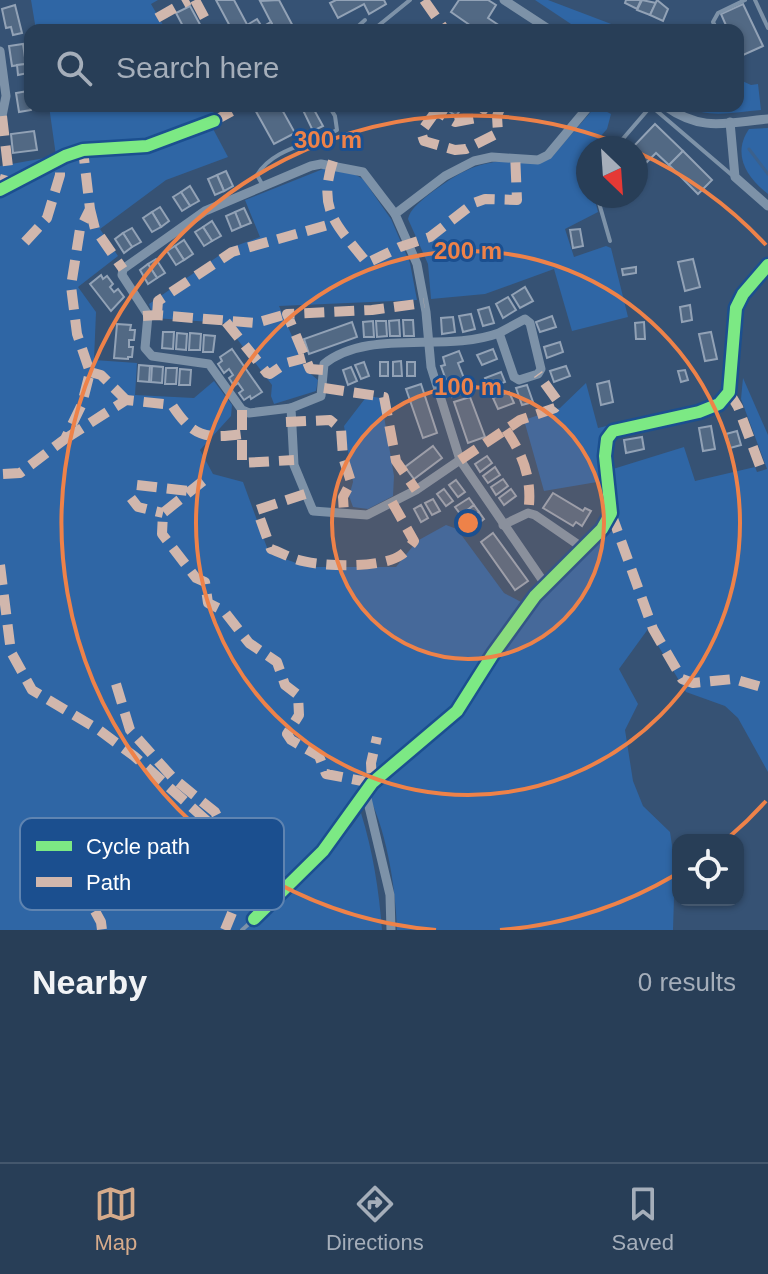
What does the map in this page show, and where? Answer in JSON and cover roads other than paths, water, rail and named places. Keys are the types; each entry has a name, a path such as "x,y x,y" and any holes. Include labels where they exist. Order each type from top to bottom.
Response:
{"street":[{"path":"504,0 541,24"},
{"path":"0,51 6,96 2,116"},
{"path":"395,214 445,176 474,161 492,157 538,160 548,155 584,112"},
{"path":"674,112 702,124 768,119"},
{"path":"730,122 735,177 768,206"},
{"path":"499,333 514,377 519,380 538,374 541,369 530,323 525,319 487,337 430,344 363,346 324,364 321,396 291,408 249,413 242,410 209,364 152,356 145,348 148,315 122,275 123,269 205,211 263,186 321,164 363,172 395,214 417,264 430,344 434,380 460,460 545,584"},
{"path":"284,889 323,851 372,783 457,711 493,654 545,584 602,529 611,513 605,456 607,439 613,431 699,412 719,404 729,392 736,308 743,294 768,265"},
{"path":"291,408 294,465 313,511 367,515 416,490 460,460"},
{"path":"503,525 528,513 535,515 583,548"},
{"path":"366,794 390,895 391,930"},
{"path":"254,919 263,910"}],"lane":[{"path":"380,24 410,0"},
{"path":"714,24 718,13 745,0"},
{"path":"755,0 768,28"},
{"path":"361,24 365,20"},
{"path":"263,186 257,175 263,165 306,141 318,141 337,130 333,112"},
{"path":"625,136 646,112"},
{"path":"658,112 735,177"},
{"path":"600,208 610,241"},
{"path":"242,930 254,919"}],"waterway":[{"path":"749,149 768,174"}]}
